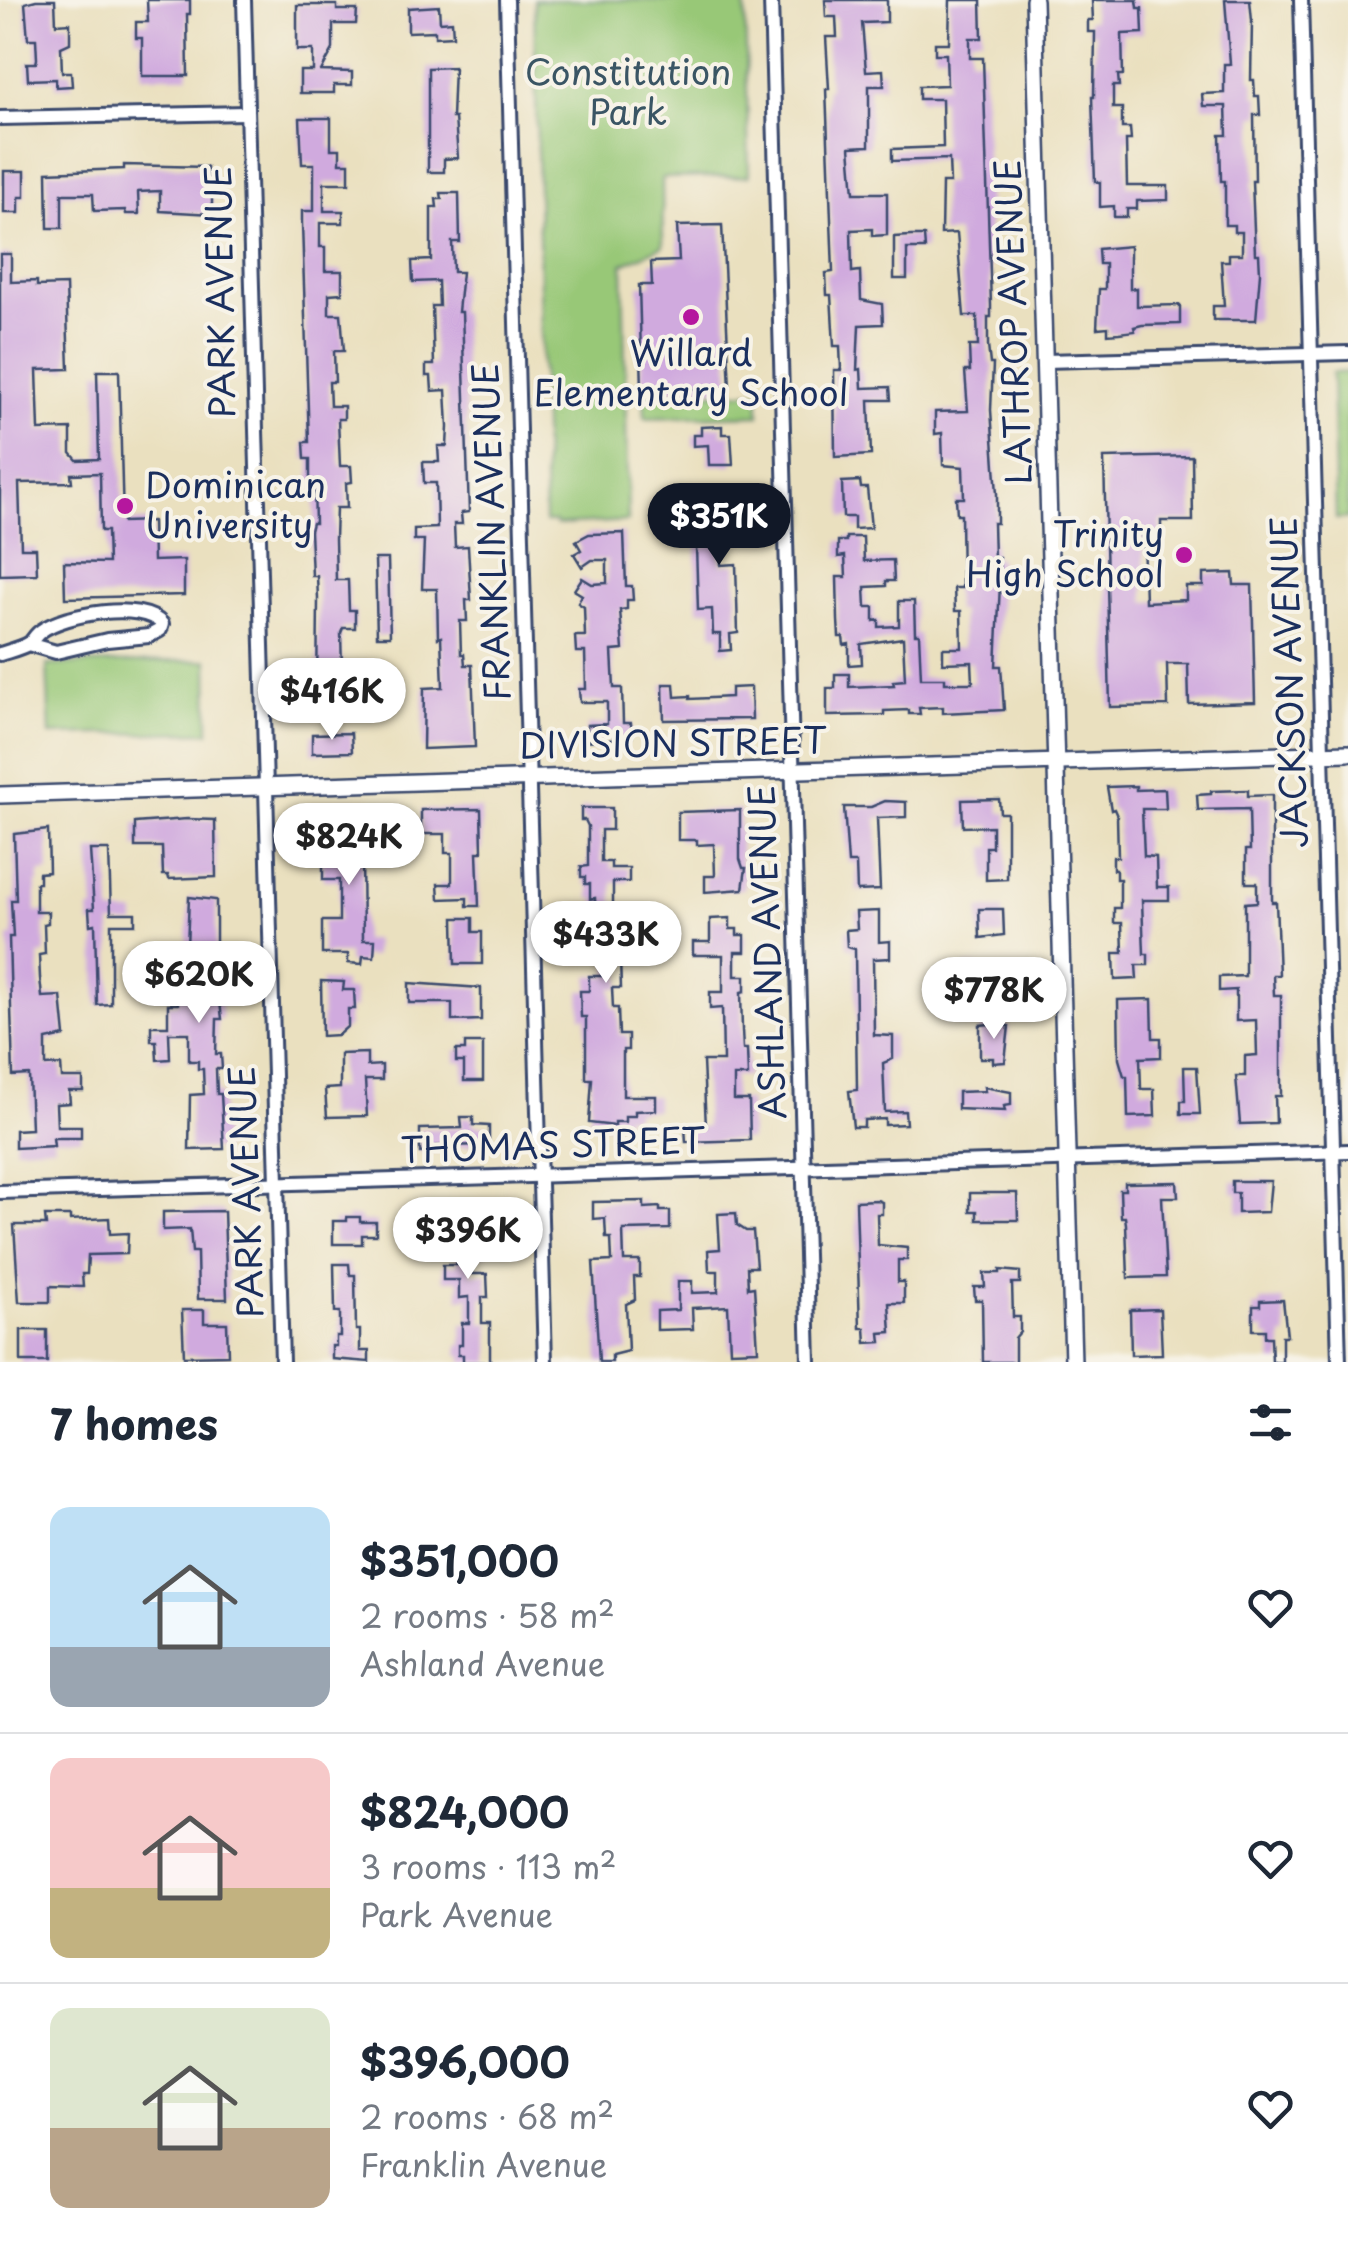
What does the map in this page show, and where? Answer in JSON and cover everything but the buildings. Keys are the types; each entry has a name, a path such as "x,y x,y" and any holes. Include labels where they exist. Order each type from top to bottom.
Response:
{"street":[{"name":"PARK AVENUE","path":"244,0 282,1362"},
{"name":"FRANKLIN AVENUE","path":"507,0 545,1362"},
{"name":"ASHLAND AVENUE","path":"771,0 809,1362"},
{"name":"LATHROP AVENUE","path":"1034,0 1073,1362"},
{"name":"JACKSON AVENUE","path":"1301,0 1339,1362"},
{"path":"0,118 246,113"},
{"path":"1045,361 1348,353"},
{"path":"0,654 28,644 41,630 78,616 126,610 156,617 162,624 160,630 149,636 107,640 56,652 28,644"},
{"name":"DIVISION STREET","path":"0,795 1348,753"},
{"name":"THOMAS STREET","path":"0,1192 1348,1151"}],"green space":[{"name":"Constitution Park","path":"534,0 745,0 749,176 662,178 663,246 623,264 628,521 556,525 545,522"},
{"path":"1348,372 1348,518 1336,519 1332,373"},
{"path":"759,392 759,415 645,418 644,394"},
{"path":"208,660 209,732 50,735 47,665"}],"place":[{"name":"Willard Elementary School","path":"691,317"},
{"name":"Dominican University","path":"125,506"},
{"name":"Trinity High School","path":"1184,555"}]}
